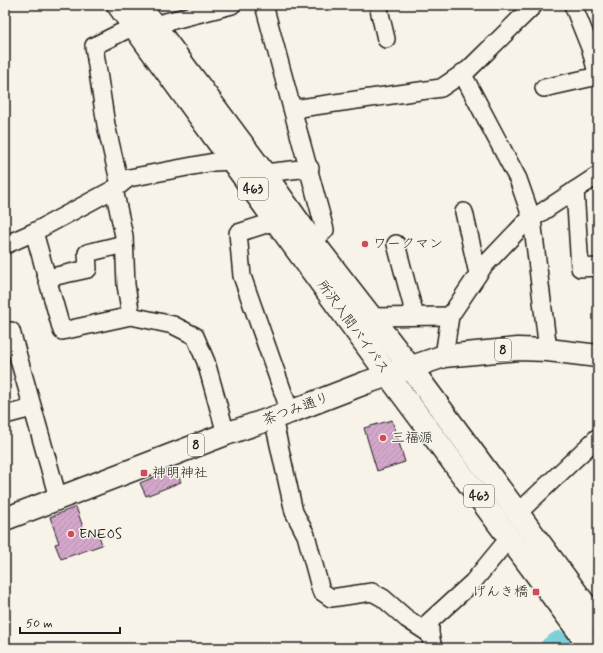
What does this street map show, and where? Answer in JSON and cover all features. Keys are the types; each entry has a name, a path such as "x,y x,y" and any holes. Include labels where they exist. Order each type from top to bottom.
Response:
{"main road":[{"name":"所沢入間バイパス","path":"118,5 144,26 264,173 313,242 410,367 598,622"},
{"name":"所沢入間バイパス","path":"139,5 144,26 233,161 388,375 510,537 591,648"},
{"name":"茶つみ通り","path":"5,519 226,434 444,356 518,349 548,350 598,356"}],"street":[{"path":"131,316 126,285 124,244 117,187 94,46 144,26 232,5"},
{"path":"264,5 310,168 325,230 313,242"},
{"path":"378,5 386,39"},
{"path":"293,109 441,88 462,73 534,5"},
{"path":"544,88 598,76 591,50 573,5"},
{"path":"462,73 518,179 532,219 548,350"},
{"path":"5,245 34,232 117,187 129,178 214,162 233,161"},
{"path":"264,173 310,168"},
{"path":"444,356 450,316 478,274 524,224 598,175"},
{"path":"575,190 580,268 598,267"},
{"path":"464,212 478,274"},
{"path":"276,221 238,233 242,276 281,415 294,512 306,535 321,592 331,598 372,592 383,598 432,641"},
{"path":"34,232 62,332 131,316 173,325 195,336 206,362 226,434"},
{"path":"47,278 88,270 87,253 124,244"},
{"path":"396,244 415,316"},
{"path":"370,317 450,316"},
{"path":"11,331 58,498"},
{"path":"5,415 32,408"},
{"path":"518,513 598,437"},
{"path":"432,641 430,621 473,582 510,537"}],"building":[{"path":"392,420 405,462 377,471 364,428"},
{"path":"175,468 181,482 146,496 140,483"},
{"path":"76,507 85,533 97,529 102,545 61,559 55,544 59,543 50,517"}],"waterway":[{"path":"552,648 559,643"}],"place":[{"name":"ワークマン","path":"365,244"},
{"name":"三福源","path":"383,438"},
{"name":"神明神社","path":"144,473"},
{"name":"ENEOS","path":"71,534"},
{"name":"げんき橋","path":"536,592"}]}
